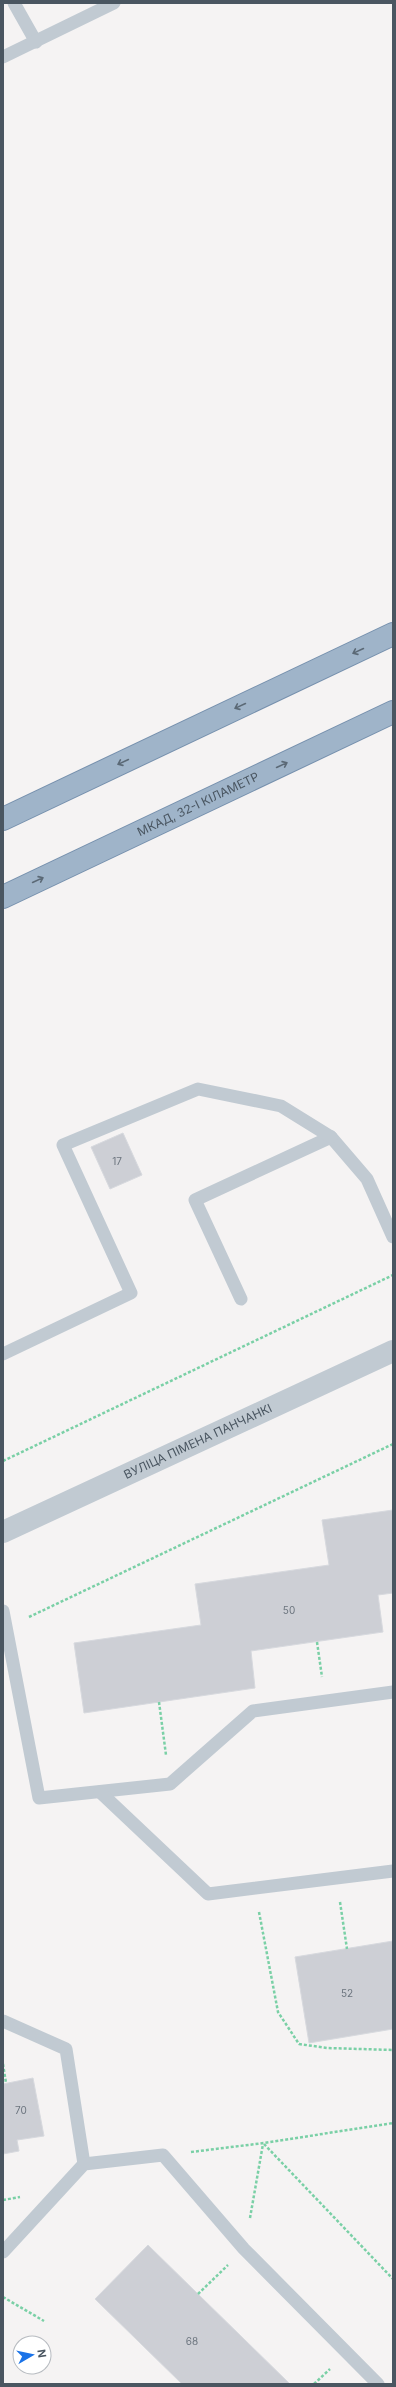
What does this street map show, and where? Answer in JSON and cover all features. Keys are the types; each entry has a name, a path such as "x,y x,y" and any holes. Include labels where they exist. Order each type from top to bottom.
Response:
{"highway":[{"path":"3,819 393,634"},
{"name":"МКАД, 32-І КІЛАМЕТР","path":"3,897 393,712"}],"street":[{"name":"ВУЛІЦА ПІМЕНА ПАНЧАНКІ","path":"3,1532 393,1351"}],"lane":[{"path":"14,3 36,42"},
{"path":"3,57 114,3"},
{"path":"3,1354 130,1293 63,1145 198,1089 281,1106 331,1137 367,1179 393,1237"},
{"path":"240,1299 195,1200 331,1137"},
{"path":"3,1611 39,1798 170,1784 253,1711 393,1692"},
{"path":"100,1792 208,1894 393,1871"},
{"path":"3,2021 66,2049 84,2164"},
{"path":"3,2252 84,2164 163,2155 244,2249 378,2384"}],"path":[{"path":"3,1462 393,1275"},
{"path":"7,1628 393,1444"},
{"path":"317,1642 325,1701"},
{"path":"159,1702 170,1784"},
{"path":"336,1878 347,1949"},
{"path":"255,1888 278,2012 299,2044 327,2048 393,2052"},
{"path":"3,2064 6,2083"},
{"path":"163,2155 264,2144 393,2123"},
{"path":"198,2294 244,2249 264,2144"},
{"path":"264,2144 393,2279"},
{"path":"3,2297 44,2321"}],"building":[{"path":"123,1133 142,1175 110,1189 91,1147"},
{"path":"393,1510 393,1593 378,1595 383,1632 251,1651 255,1688 84,1713 74,1643 201,1625 195,1584 329,1565 322,1520"},
{"path":"393,1941 393,2029 309,2043 295,1957"},
{"path":"33,2078 44,2136 17,2140 19,2151 3,2154 3,2084"},
{"path":"148,2245 290,2384 182,2384 95,2299"}]}
